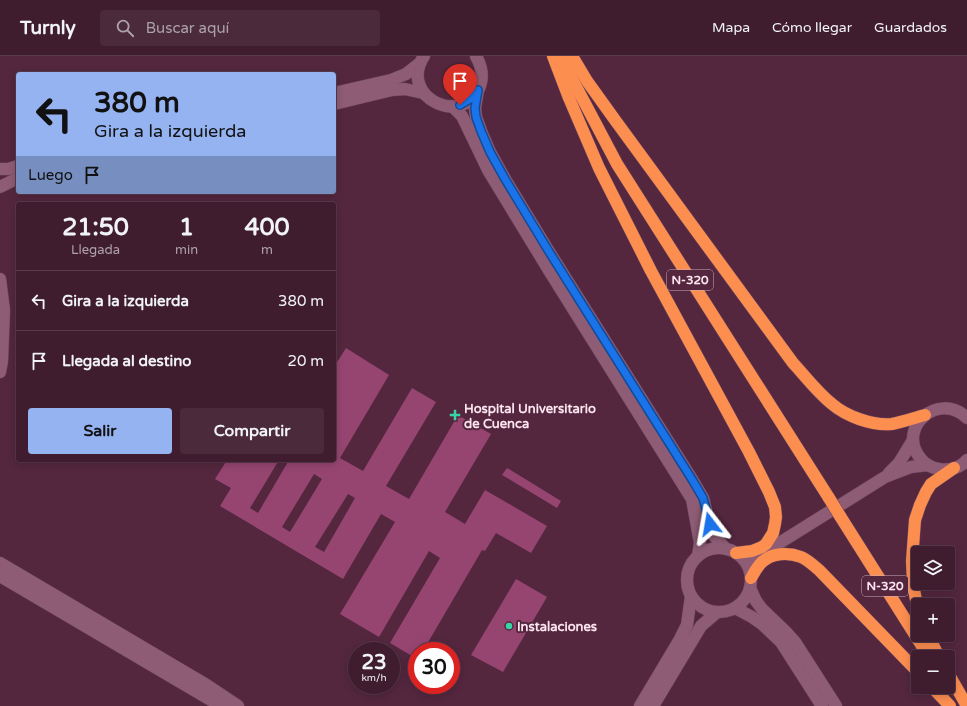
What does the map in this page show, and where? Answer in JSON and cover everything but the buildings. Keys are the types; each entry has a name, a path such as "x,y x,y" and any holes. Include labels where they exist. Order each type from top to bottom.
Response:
{"highway":[{"path":"553,56 599,168 650,271 749,452 775,507 776,524 773,534 766,544 752,551 735,554"},
{"name":"N-320","path":"561,56 617,164 830,498 925,650"},
{"path":"572,56 587,82 793,363 816,388 832,404 854,417 874,423 891,424 924,415"},
{"path":"916,598 912,569 915,520 923,498 931,484 954,468"},
{"path":"751,579 762,562 768,558 783,554 791,554 801,557 819,570 911,665"},
{"path":"955,685 967,706"},
{"path":"939,694 950,706"},
{"path":"952,694 959,706"}],"street":[{"path":"476,56 480,63 482,72 475,108 476,117 490,152 548,250 703,498 715,538 748,565 756,601 762,610 795,642 836,706"},
{"path":"422,60 418,70 420,86 429,99 436,103 443,106 460,105 467,102 478,90"},
{"path":"336,93 392,80 406,74 422,60"},
{"path":"336,104 392,90 405,89 424,93"},
{"path":"452,106 462,116 488,170 692,499 700,543 698,556"},
{"path":"0,169 16,167"},
{"path":"0,187 16,179"},
{"path":"0,279 4,310 2,361 0,372"},
{"path":"967,418 959,412 947,408 935,409 924,415 918,422 914,431 913,440 916,453 921,460 938,469 949,470 960,466 967,460"},
{"path":"885,477 900,463 913,440"},
{"path":"765,552 751,558 716,548 709,549 698,556 691,564 687,582 689,592 696,604 716,612 727,612 735,608 745,600 758,558 765,552 885,477 911,466 928,465"},
{"path":"0,563 205,684 238,706"},
{"path":"0,576 221,706"},
{"path":"640,706 687,625 691,596"},
{"path":"735,608 761,623 781,642 822,706"},
{"path":"653,706 701,626 716,612"}],"place":[{"name":"Hospital Universitario de Cuenca","path":"455,415"},
{"name":"Instalaciones","path":"509,626"}],"route":[{"path":"460,105 467,102 478,90 475,108 476,117 490,152 548,250 693,481 703,498 710,524"}]}
